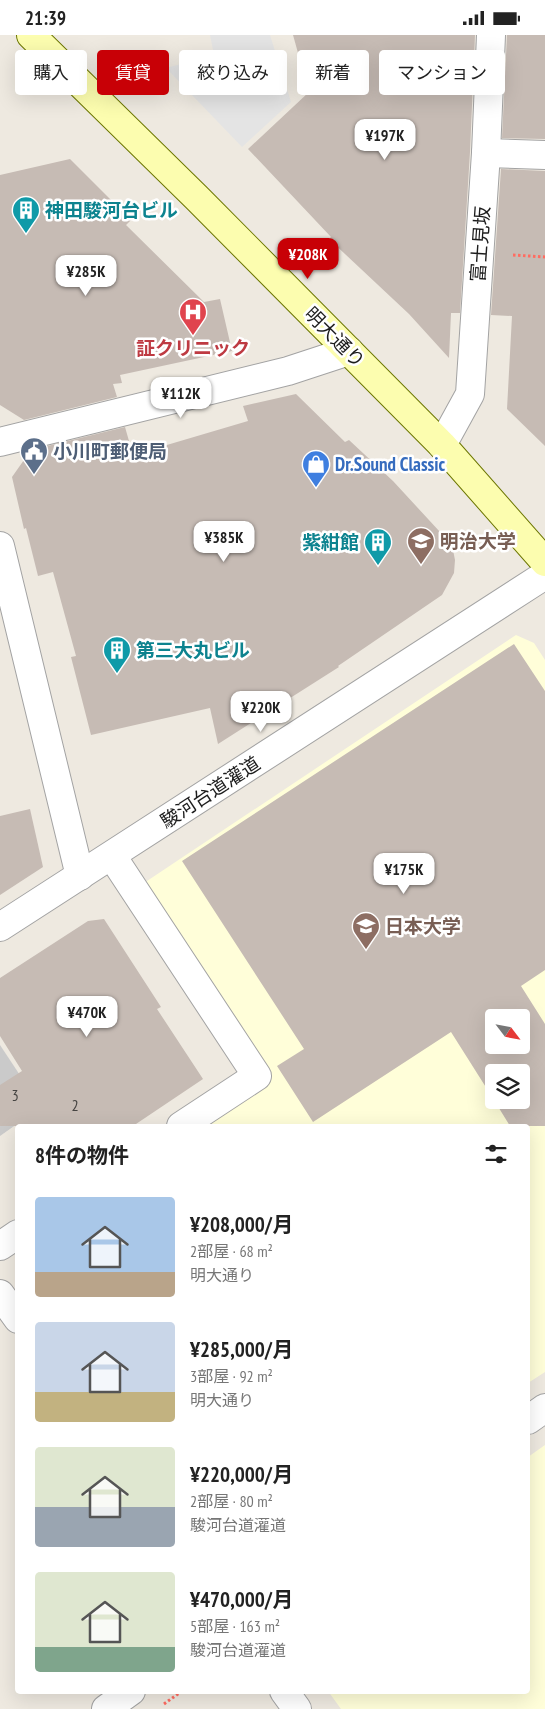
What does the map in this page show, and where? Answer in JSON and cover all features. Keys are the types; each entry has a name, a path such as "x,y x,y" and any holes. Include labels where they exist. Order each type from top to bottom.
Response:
{"street":[{"name":"明大通り","path":"31,35 197,198 442,445 545,561"},
{"name":"富士見坂","path":"442,445 470,394 486,153 491,35"},
{"path":"486,153 545,155"},
{"path":"0,442 288,371 349,351"},
{"path":"0,546 4,584 80,876"},
{"name":"駿河台道灌道","path":"0,927 545,575"},
{"path":"112,856 257,1076 184,1124"},
{"path":"0,1246 15,1237"},
{"path":"0,1294 15,1315"},
{"path":"530,1419 545,1408"},
{"path":"106,1709 127,1694"},
{"path":"286,1694 297,1709"}],"path":[{"path":"157,1709 178,1694"}],"shaded area":[{"path":"210,35 270,35 275,50 213,50"},
{"path":"179,64 179,82 169,71 169,67"},
{"path":"287,89 291,102 242,147 192,95 287,95"},
{"name":"日本大学","path":"516,635 534,643 545,660 545,1372 530,1382 530,1124 213,1124 209,1119 270,1078 144,883"},
{"path":"0,1045 41,1107 0,1136"},
{"path":"545,1445 545,1709 341,1709 330,1694 530,1694 530,1456"}],"building":[{"path":"293,35 475,35 474,50 379,50 379,95 472,95 460,313 451,313 449,358 409,314 329,239 331,237 248,149 306,95 369,95 369,50 297,50"},
{"path":"507,35 545,35 545,139 502,138"},
{"path":"70,159 131,220 126,225 204,302 220,299 232,351 120,375 122,383 113,384 117,397 24,420 0,405 0,175"},
{"path":"501,169 545,171 545,446 507,409 512,316 491,315"},
{"path":"296,394 345,442 349,440 393,481 452,545 455,560 454,573 442,595 339,667 218,744 210,708 91,735 71,657 76,656 53,572 38,576 26,528 24,529 12,477 31,450 125,427 133,455 248,421 243,406"},
{"name":"日本大学","path":"514,644 545,691 545,970 521,986 545,1024 545,1126 509,1124 499,1109 530,1109 530,1064 485,1064 485,1086 451,1032 313,1122 277,1066 304,1049 182,861"},
{"path":"30,809 43,867 0,895 0,816"},
{"path":"104,919 161,1007 157,1009 203,1079 136,1124 15,1124 15,1126 0,1126 0,1085 22,1071 0,1036 0,978 88,921"}],"place":[{"name":"神田駿河台ビル","path":"26,234"},
{"name":"証クリニック","path":"193,336"},
{"name":"小川町郵便局","path":"34,475"},
{"name":"Dr.Sound Classic","path":"316,488"},
{"name":"明治大学","path":"421,565"},
{"name":"紫紺館","path":"378,566"},
{"name":"第三大丸ビル","path":"117,674"},
{"name":"日本大学","path":"366,950"}]}
